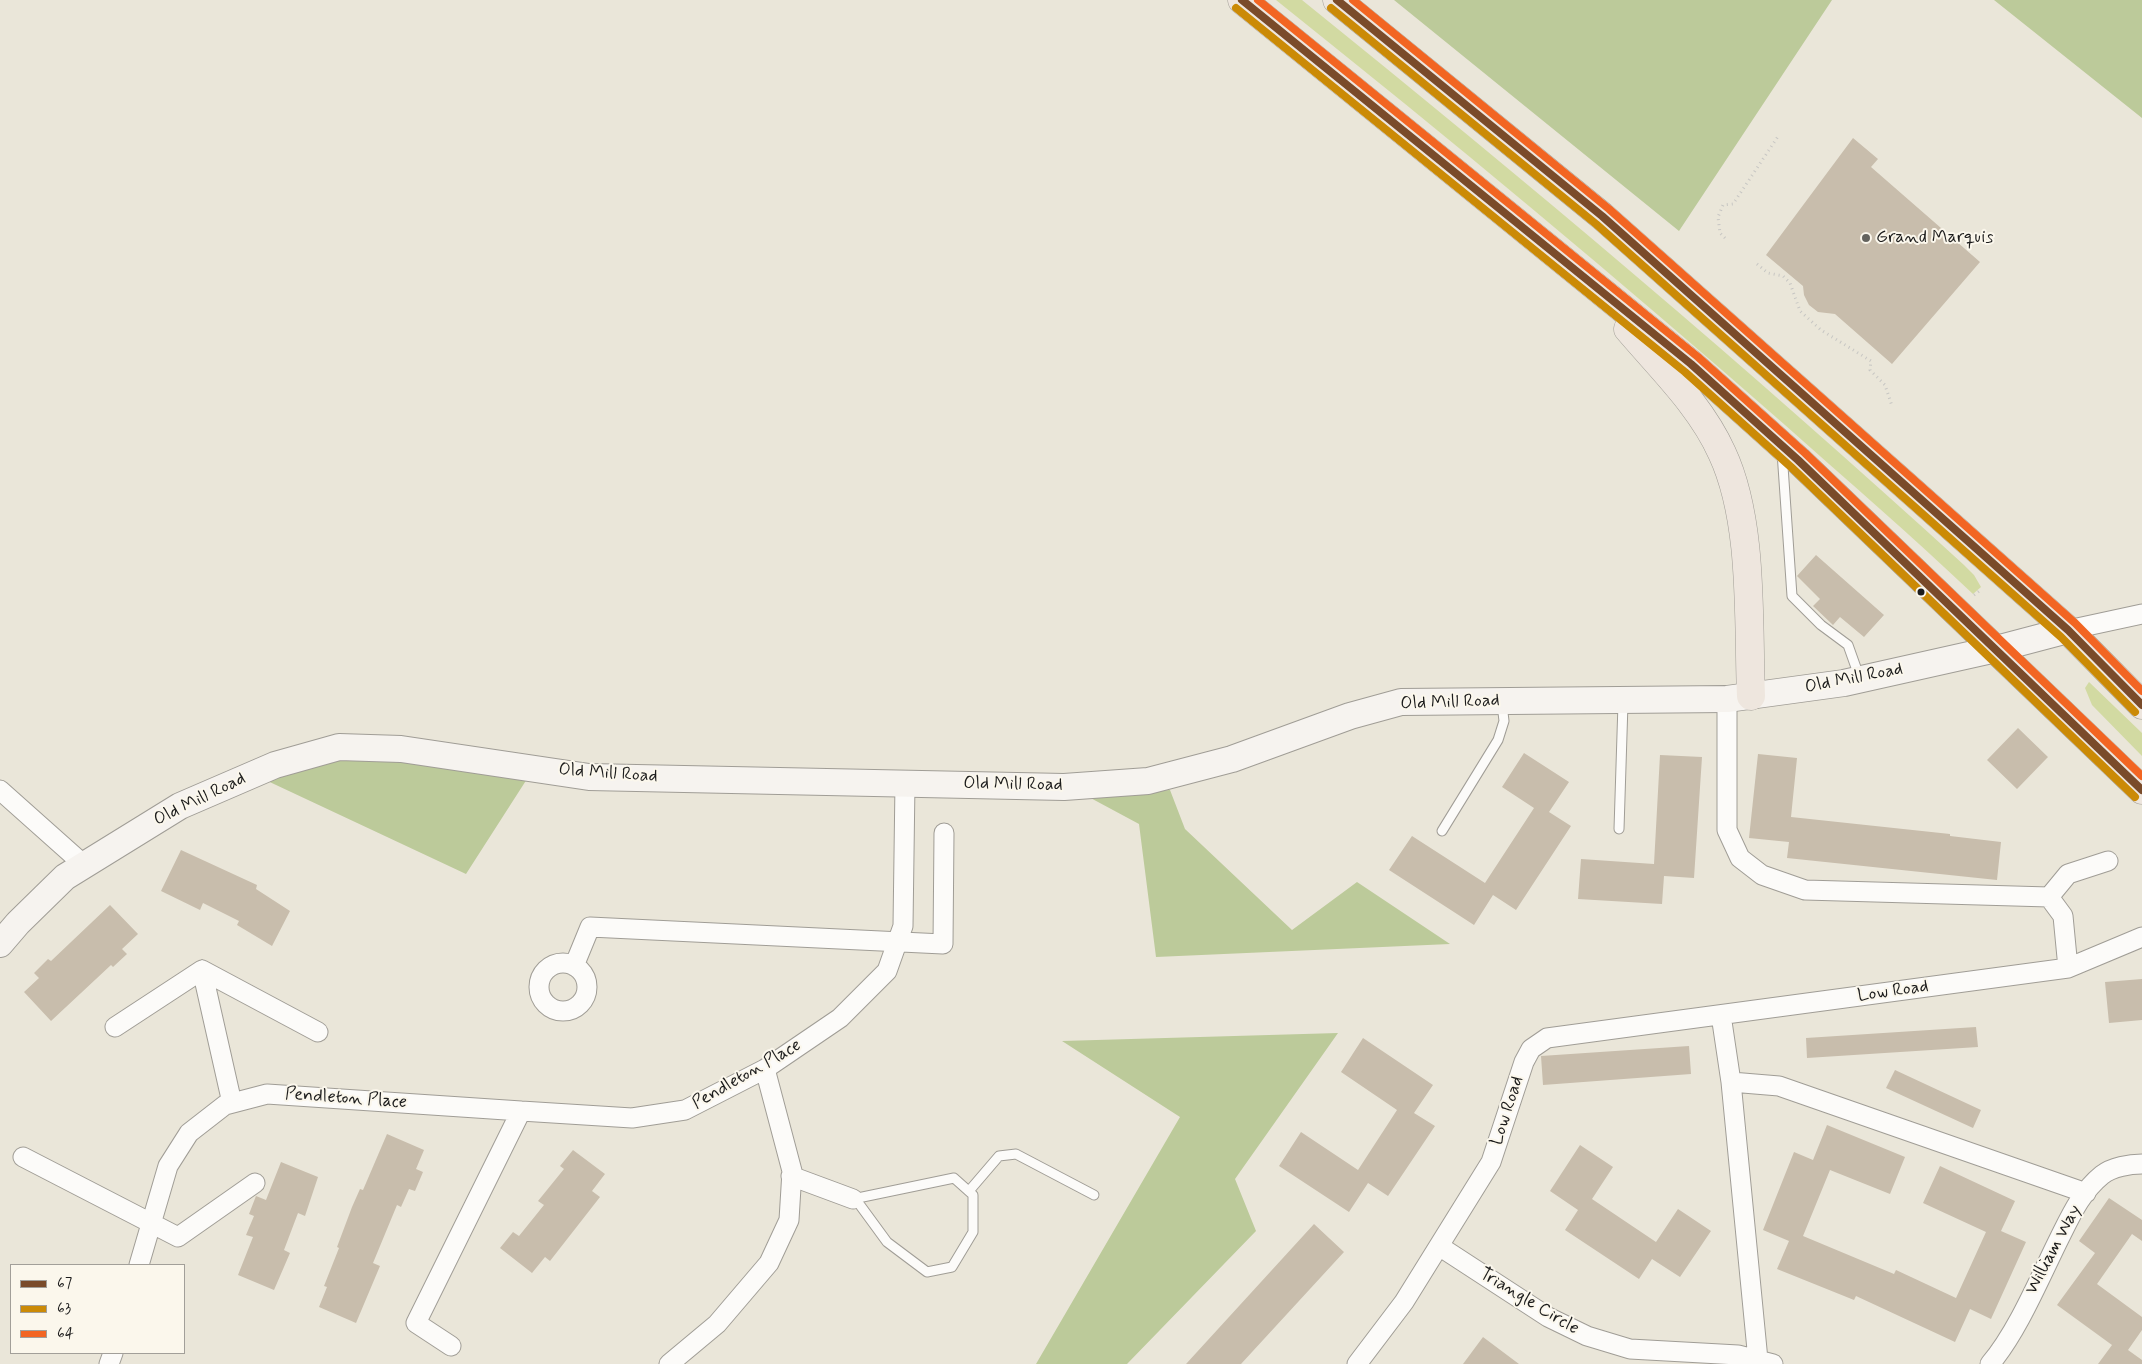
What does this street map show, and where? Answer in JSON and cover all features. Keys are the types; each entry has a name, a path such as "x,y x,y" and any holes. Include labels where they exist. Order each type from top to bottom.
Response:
{"highway":[{"path":"1242,0 1691,364 1782,445 2142,790"},
{"path":"1337,0 1602,216 2068,630 2142,705"},
{"path":"1586,278 1692,404 1722,452 1738,497 1746,553 1739,697"}],"street":[{"path":"2068,630 2142,614"},
{"name":"Old Mill Road","path":"0,944 65,876 180,806 275,765 339,746 401,749 589,777 1064,786 1148,782 1232,759 1350,716 1401,702 1739,697 1860,679 1996,649 2068,630"},
{"path":"1739,697 1727,830 1740,858 1762,875 1805,890 2049,898"},
{"name":"Pendleton Place","path":"139,1264 168,1166 189,1133 225,1105 267,1094 632,1118 685,1110 765,1069 840,1018 887,971 904,926 905,783"},
{"path":"0,790 83,864"},
{"path":"574,966 590,927 943,944 944,833"},
{"path":"2049,898 2068,874 2108,861"},
{"path":"2049,898 2063,916 2068,968"},
{"name":"Low Road","path":"1358,1364 1404,1302 1491,1162 1524,1062 1531,1048 1547,1038 2068,968 2142,937"},
{"path":"115,1026 202,970"},
{"path":"202,970 318,1032"},
{"path":"202,970 232,1103"},
{"path":"1721,1015 1766,1362"},
{"path":"669,1364 717,1324 770,1263 789,1220 792,1170 765,1069"},
{"path":"1731,1082 1779,1086 2086,1193"},
{"path":"451,1346 416,1323 521,1111"},
{"path":"23,1157 178,1237 255,1183"},
{"name":"William Way","path":"1990,1364 1997,1356 2026,1305 2078,1202 2103,1174 2131,1164 2142,1164"},
{"path":"791,1176 853,1199"},
{"name":"Triangle Circle","path":"1439,1246 1548,1317 1587,1336 1630,1349 1738,1355 1766,1362"}],"lane":[{"path":"1782,445 1792,596 1821,625 1848,645 1860,679"},
{"path":"1619,829 1623,700"},
{"path":"1442,831 1498,740 1504,721 1502,702"},
{"path":"969,1191 999,1156 1016,1154 1094,1194"},
{"path":"954,1178 973,1195 973,1232 952,1267 927,1272 887,1242 858,1201 853,1199 954,1178"}],"path":[{"path":"1725,238 1720,233 1718,217 1723,205 1733,204 1779,135"},
{"path":"1756,264 1768,273 1783,276 1790,282 1800,311 1821,330 1872,361 1870,370 1884,385 1892,406"},
{"path":"1974,596 1982,589"}],"green space":[{"path":"1276,0 1302,0 1554,207 1720,348 1883,492 1964,565 1974,575 1981,587 1973,594 1880,509 1660,316 1405,104"},
{"path":"1394,0 1832,0 1679,231"},
{"path":"1994,0 2142,0 2142,118"},
{"path":"2089,682 2142,733 2142,756 2092,705 2085,688"},
{"path":"399,758 527,779 466,874 259,777 330,759"},
{"path":"1170,790 1185,829 1292,930 1357,882 1450,944 1156,957 1139,824 1085,795"},
{"path":"1338,1033 1235,1179 1256,1231 1127,1364 1036,1364 1180,1117 1062,1041"}],"building":[{"name":"Grand Marquis","path":"1853,138 1878,159 1871,167 1980,262 1892,364 1835,314 1818,312 1809,305 1804,295 1803,286 1766,255"},
{"path":"1816,555 1884,615 1864,637 1840,617 1833,625 1813,606 1820,599 1797,576"},
{"path":"2018,728 2048,757 2017,789 1987,760"},
{"path":"1524,753 1569,782 1549,812 1571,826 1516,910 1493,895 1474,925 1389,870 1412,836 1485,883 1534,808 1502,787"},
{"path":"1758,754 1797,758 1791,817 1950,834 1950,836 2001,842 1997,880 1787,858 1789,842 1749,838"},
{"path":"1660,755 1702,757 1694,878 1664,876 1662,904 1578,899 1581,859 1654,864"},
{"path":"181,850 257,885 256,889 290,911 272,946 237,925 239,921 203,903 200,910 161,891"},
{"path":"110,905 138,934 122,949 127,954 113,967 111,965 51,1021 24,992 39,978 34,973 48,959 51,961"},
{"path":"2142,979 2142,1020 2109,1023 2105,982"},
{"path":"1976,1027 1978,1047 1807,1058 1806,1038"},
{"path":"1363,1038 1433,1085 1414,1113 1435,1126 1388,1196 1368,1183 1349,1212 1279,1166 1301,1132 1358,1170 1397,1110 1341,1072"},
{"path":"1689,1046 1691,1074 1543,1085 1541,1056"},
{"path":"1895,1070 1981,1110 1973,1128 1886,1088"},
{"path":"1827,1125 1905,1157 1890,1194 1830,1170 1803,1236 1894,1274 1896,1270 1956,1298 1986,1232 1923,1203 1940,1166 2015,1201 2001,1231 2026,1242 1991,1319 1970,1309 1955,1342 1856,1296 1854,1300 1777,1269 1789,1241 1763,1230 1794,1152 1813,1160"},
{"path":"387,1134 424,1150 416,1169 423,1172 415,1191 409,1189 401,1207 397,1205 373,1263 380,1266 356,1323 319,1307 327,1287 324,1286 352,1207 360,1189 363,1190"},
{"path":"1580,1145 1613,1167 1592,1199 1656,1242 1678,1209 1711,1231 1680,1277 1652,1259 1639,1279 1565,1230 1578,1210 1550,1191"},
{"path":"573,1150 605,1174 592,1191 600,1197 550,1261 545,1257 532,1273 500,1248 513,1232 519,1236 544,1205 538,1201 564,1169 560,1166"},
{"path":"281,1162 318,1177 305,1216 298,1213 284,1250 290,1253 274,1290 238,1275 253,1237 246,1235 254,1216 249,1214 256,1196 266,1200"},
{"path":"2109,1198 2142,1220 2142,1241 2132,1234 2097,1284 2142,1317 2142,1330 2128,1350 2142,1360 2142,1364 2098,1364 2112,1345 2057,1305 2095,1253 2079,1241"},
{"path":"1314,1224 1344,1252 1241,1364 1186,1364"},
{"path":"1483,1337 1519,1364 1463,1364"}],"transit line":[{"name":"67","path":"1242,0 1691,364 1798,460 2142,790"},
{"name":"64","path":"1258,0 1698,357 1805,453 2142,776"},
{"name":"67","path":"1337,0 1602,216 2068,630 2142,705"},
{"name":"64","path":"1353,0 1609,209 2075,623 2142,691"},
{"name":"63","path":"1236,8 1685,372 1791,467 2135,797"},
{"name":"63","path":"1331,8 1596,224 2061,637 2135,712"}],"place":[{"name":"Grand Marquis","path":"1866,238"}]}
